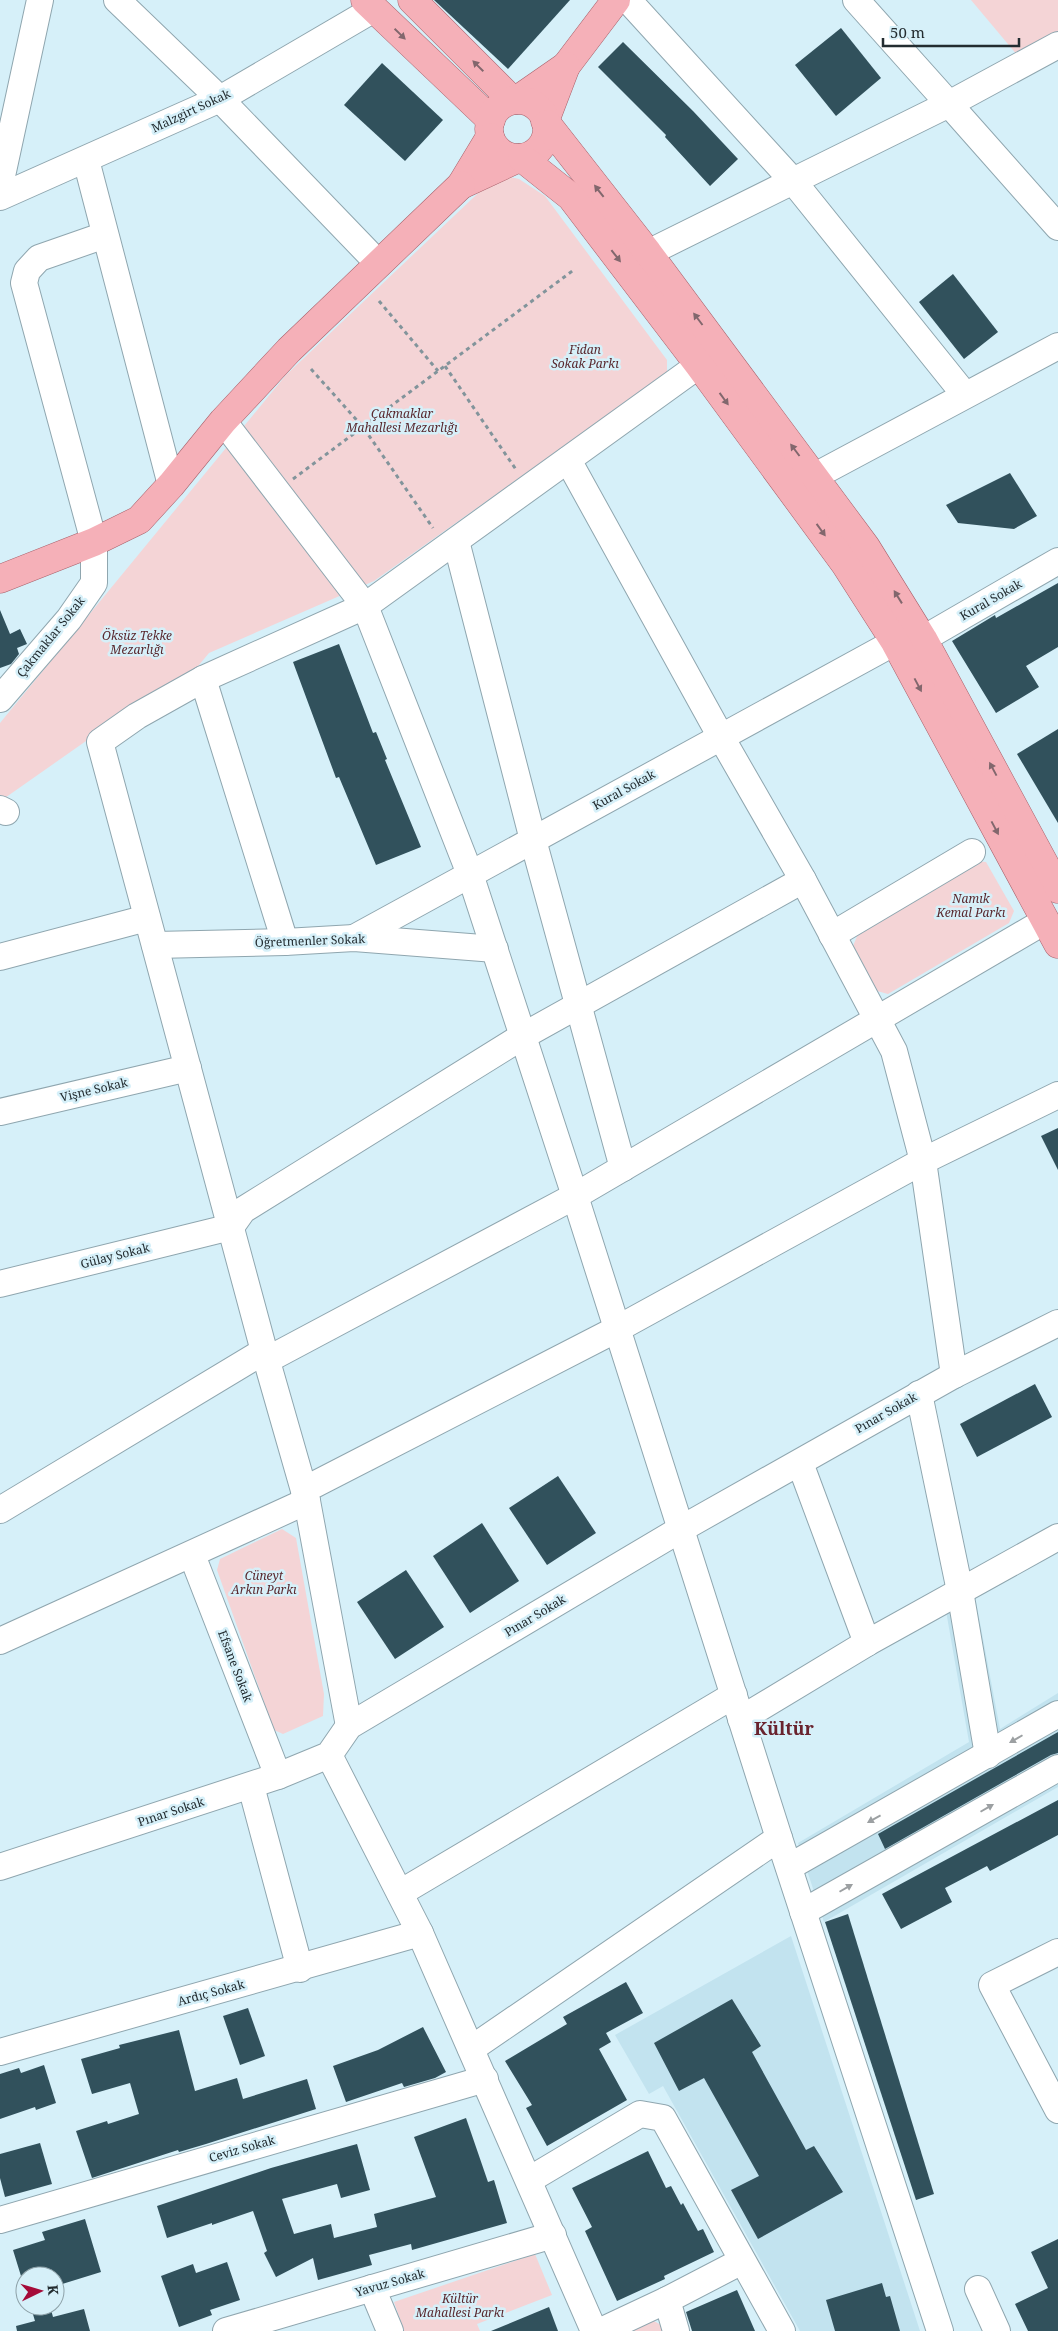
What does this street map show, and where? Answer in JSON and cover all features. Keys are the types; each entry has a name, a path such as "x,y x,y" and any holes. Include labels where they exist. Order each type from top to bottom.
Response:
{"main road":[{"path":"412,0 515,100 531,103 538,108 546,122 648,253 815,476 866,547 924,639 1056,880"},
{"path":"461,185 538,150 547,134 546,122 566,66 616,0"},
{"path":"370,4 490,128 494,146 502,153 521,158 571,198 699,365 846,564 895,642 1052,933"},
{"path":"0,579 94,542 139,520 171,485 223,421 289,350 461,185 490,128 497,109 515,100 566,66"}],"street":[{"path":"0,185 40,0"},
{"path":"117,0 220,99 379,264"},
{"path":"628,0 792,181 965,396"},
{"path":"856,0 1058,227"},
{"name":"Malzgirt Sokak","path":"0,197 220,99 370,4"},
{"path":"648,253 949,104 1058,45"},
{"path":"86,160 171,485"},
{"name":"Çakmaklar Sokak","path":"0,699 70,619 94,583 94,542 24,283 27,271 39,258 105,235"},
{"path":"815,476 1058,346"},
{"path":"349,1726 305,1496 265,1355 100,742 137,716 203,680 365,606 699,365"},
{"path":"223,421 365,606 470,874 575,1196 779,1838 940,2331"},
{"path":"568,460 721,737 803,880 894,1051 924,1161 954,1374"},
{"path":"456,540 533,840 623,1168"},
{"name":"Kural Sokak","path":"924,639 1058,561"},
{"name":"Kural Sokak","path":"354,938 895,642"},
{"path":"203,680 285,942"},
{"path":"832,935 972,852"},
{"path":"231,1227 243,1210 523,1036 803,880"},
{"path":"0,956 148,918"},
{"path":"0,1510 265,1355 575,1196 877,1019 1052,933"},
{"name":"Öğretmenler Sokak","path":"155,945 285,942 354,938 495,949"},
{"name":"Vişne Sokak","path":"0,1112 188,1068"},
{"path":"0,1641 192,1555 617,1329 924,1161 1058,1094"},
{"name":"Gülay Sokak","path":"0,1284 231,1227"},
{"name":"Pınar Sokak","path":"0,1867 251,1786 329,1755 349,1726 681,1529 954,1374 1058,1323"},
{"path":"919,1394 960,1591 988,1755"},
{"path":"800,1463 867,1643"},
{"path":"400,1893 738,1707 867,1643 1058,1537"},
{"name":"Efsane Sokak","path":"192,1555 278,1776"},
{"path":"789,1867 1058,1714"},
{"path":"329,1755 420,1933 594,2331"},
{"path":"803,1912 1058,1768"},
{"path":"251,1786 300,1969"},
{"path":"472,2049 779,1838"},
{"name":"Ardıç Sokak","path":"0,2052 300,1969 420,1933"},
{"path":"1058,1952 992,1985 1058,2110"},
{"name":"Ceviz Sokak","path":"0,2220 485,2079"},
{"path":"529,2180 640,2114 663,2118 782,2331"},
{"name":"Yavuz Sokak","path":"226,2331 553,2235"},
{"path":"601,2331 667,2300 742,2261"},
{"path":"372,2288 390,2331"},
{"path":"978,2289 997,2331"},
{"path":"667,2300 676,2331"}],"path":[{"path":"277,491 575,270"},
{"path":"379,301 438,371"},
{"path":"445,366 517,472"},
{"path":"311,369 363,427 433,528"}],"shaded area":[{"path":"975,1596 1000,1729 1058,1693 1058,1787 824,1922 798,1843 969,1742 946,1611"},
{"path":"791,1936 920,2331 800,2331 663,2086 649,2094 615,2035"}],"green space":[{"path":"971,0 1058,0 1058,33 1018,56"},
{"name":"Çakmaklar Mahallesi Mezarlığı","path":"506,176 519,179 545,196 667,360 667,373 374,581 209,653 194,671 106,727 2,800 0,798 0,723 286,375 492,180"},
{"name":"Namık Kemal Parkı","path":"976,861 986,862 1014,911 1009,923 888,994 877,991 853,946 858,934"},
{"name":"Cüneyt Arkın Parkı","path":"282,1529 296,1538 324,1694 323,1716 283,1734 274,1730 217,1570 220,1559"},
{"name":"Kültür Mahallesi Parkı","path":"535,2254 552,2295 477,2324 480,2331 404,2331 394,2302"},
{"path":"652,2320 663,2326 664,2331 627,2331"}],"building":[{"path":"434,0 570,0 508,69"},
{"path":"841,28 881,78 836,116 795,65"},
{"path":"623,42 693,111 738,159 710,186 665,137 666,135 598,67"},
{"path":"382,63 443,120 405,161 344,105"},
{"path":"953,274 998,332 964,359 919,302"},
{"path":"1010,473 1037,516 1014,529 958,523 946,505"},
{"path":"1058,583 1058,647 1026,666 1039,687 996,713 952,641 995,615 996,618"},
{"path":"0,610 10,634 20,629 27,644 17,648 19,654 11,664 0,668"},
{"path":"339,644 373,733 376,732 387,759 385,760 421,847 376,865 339,777 336,778 293,662"},
{"path":"1058,729 1058,823 1017,754"},
{"path":"1058,1128 1058,1170 1041,1136"},
{"path":"1035,1384 1052,1417 977,1457 960,1424"},
{"path":"558,1476 596,1533 547,1565 509,1508"},
{"path":"482,1523 519,1581 470,1613 433,1556"},
{"path":"406,1570 444,1627 395,1659 357,1602"},
{"path":"1058,1732 1058,1753 1051,1755 885,1849 878,1834"},
{"path":"1058,1800 1058,1835 990,1871 987,1866 945,1888 952,1902 901,1929 882,1894"},
{"path":"848,1914 934,2194 916,2200 825,1922"},
{"path":"626,1982 643,2013 606,2033 611,2042 599,2049 627,2100 547,2146 526,2108 532,2105 505,2061 567,2024 563,2017"},
{"path":"732,1999 761,2046 752,2052 806,2150 814,2146 843,2192 758,2239 731,2190 759,2176 704,2078 679,2091 654,2043"},
{"path":"248,2008 265,2056 240,2065 223,2016"},
{"path":"423,2027 446,2072 435,2078 404,2087 402,2083 346,2102 333,2066 378,2050"},
{"path":"179,2030 195,2091 237,2078 243,2099 307,2079 316,2109 92,2178 76,2131 107,2121 108,2124 139,2114 130,2083 92,2094 81,2059 120,2048 119,2045"},
{"path":"44,2065 56,2103 36,2110 35,2107 0,2119 0,2074 19,2068 21,2073"},
{"path":"466,2118 488,2182 494,2180 507,2223 412,2250 411,2244 369,2255 372,2265 318,2280 313,2258 276,2277 264,2253 267,2251 253,2211 167,2238 157,2206 271,2168 357,2144 370,2190 341,2198 337,2184 282,2199 294,2234 331,2224 334,2238 377,2227 374,2214 436,2197 414,2137"},
{"path":"40,2143 52,2184 5,2197 0,2178 0,2154"},
{"path":"648,2151 666,2188 671,2186 681,2205 683,2203 698,2231 703,2229 714,2252 664,2276 665,2279 617,2301 585,2231 592,2227 572,2188"},
{"path":"85,2219 101,2272 65,2283 65,2266 18,2266 13,2250 45,2240 42,2232"},
{"path":"1058,2239 1058,2331 1028,2331 1015,2304 1048,2288 1031,2252"},
{"path":"227,2262 240,2300 210,2310 212,2315 179,2327 161,2276 193,2264 196,2273"},
{"path":"882,2283 886,2297 890,2296 900,2331 835,2331 826,2300"},
{"path":"737,2290 755,2331 692,2331 686,2312"},
{"path":"549,2307 558,2331 491,2331"},
{"path":"84,2309 90,2331 17,2331 16,2326 35,2321 34,2316 65,2316 65,2314"}],"district":[{"name":"Kültür","path":"784,1729"}],"park label":[{"name":"Fidan Sokak Parkı","path":"585,357"},
{"name":"Öksüz Tekke Mezarlığı","path":"137,643"}]}
